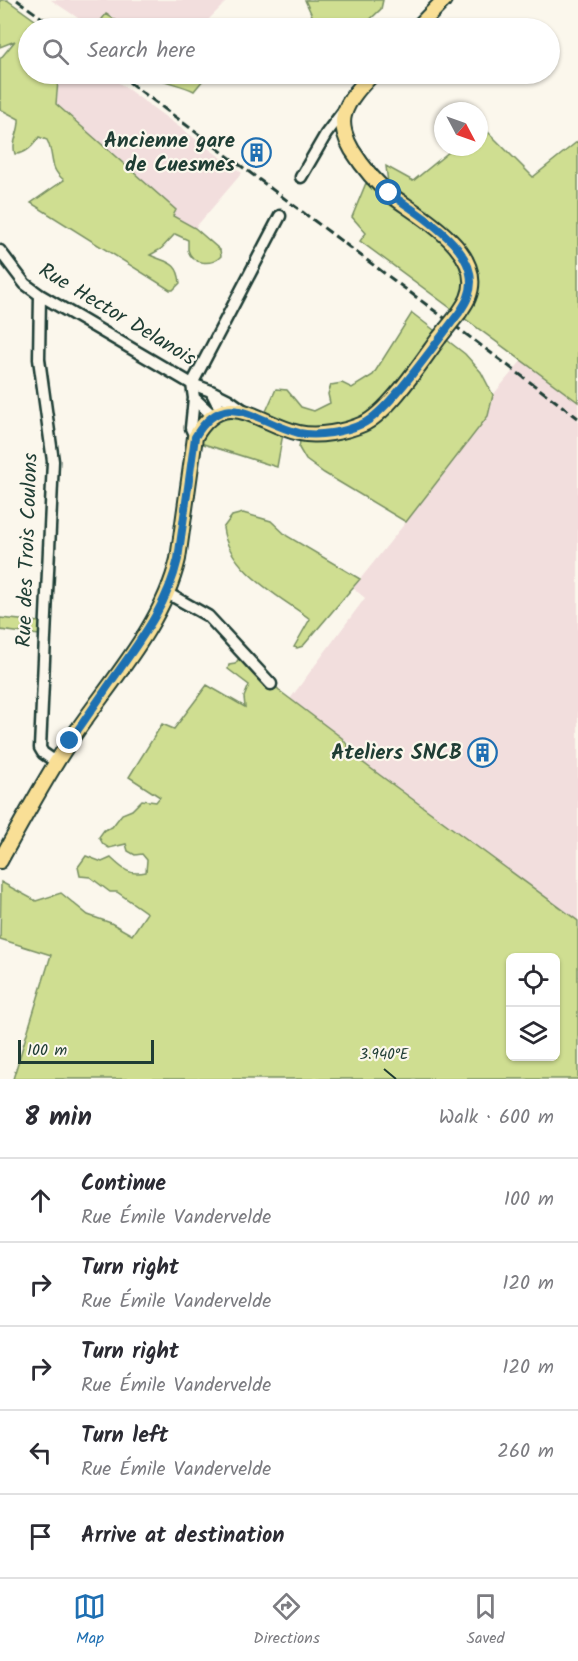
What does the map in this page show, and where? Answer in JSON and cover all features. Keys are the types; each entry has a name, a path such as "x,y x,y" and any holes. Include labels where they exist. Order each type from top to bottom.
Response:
{"main road":[{"path":"427,18 444,0"},
{"path":"0,861 56,762 158,614 178,559 195,437 204,422 216,413 246,412 301,433 317,434 364,424 387,404 459,313 468,298 471,271 464,256 437,229 389,193 356,156 348,143 343,123 347,106 363,84"}],"street":[{"path":"301,177 326,134 347,106"},
{"path":"195,437 191,428 194,398 192,384 280,216"},
{"name":"Rue Hector Delanois","path":"0,252 25,284 40,295 192,384 229,400 246,412"},
{"name":"Rue des Trois Coulons","path":"40,295 40,369 53,461 40,748 56,762"},
{"path":"211,392 216,413"},
{"path":"194,398 216,413"},
{"path":"167,593 208,616 272,684"}],"shaded area":[{"path":"51,0 228,0 210,18 112,18 106,14 103,18 78,18"},
{"path":"56,84 121,84 242,173 195,228 173,216 176,210 56,104 58,93"},
{"path":"522,360 578,402 578,921 357,759 357,749 290,699 365,598 353,588 488,416 493,395"}],"green space":[{"path":"0,0 7,0 32,18 18,18 18,84 58,84 56,104 176,210 173,216 195,228 220,250 221,256 213,261 198,261 190,255 188,240 175,234 161,249 150,255 171,264 177,270 180,283 170,290 31,203 64,180 56,171 47,140 39,137 29,149 15,154 14,145 19,119 0,109 0,59 15,41 0,47"},
{"path":"305,0 383,0 381,9 372,18 313,18"},
{"path":"175,84 200,84 194,91"},
{"path":"488,132 533,177 578,141 578,402 464,318 470,307 478,280 475,268 465,257 464,290 456,312 360,241 366,233 352,217 366,183 389,192 386,166 413,181 444,156 488,156"},
{"path":"412,313 465,354 481,372 493,395 488,416 406,522 306,460 299,448 301,434 284,428 277,467 194,441 212,415 263,418 276,389 287,390 301,407 314,411 330,403 328,394 331,385 342,383 352,388 373,375"},
{"path":"243,513 271,521 287,536 360,579 303,646 294,647 310,619 257,581 235,557 227,543 223,528 232,516"},
{"path":"0,618 40,622 39,635 0,630"},
{"path":"243,653 281,692 342,738 358,759 578,921 578,1079 13,1079 51,955 0,939 1,882 36,901 61,893 88,915 111,923 132,935 147,913 117,892 110,892 90,877 80,876 78,867 86,856 102,862 111,858 131,872 146,872 147,860 142,854 135,855 128,851 126,844 109,848 99,837 104,830 112,827 122,814 132,810 142,800 156,802 160,797 129,777 162,724 174,729 207,685 245,707 244,697 249,685 228,669 229,665 235,664"}],"railway":[{"path":"17,0 42,18"},
{"path":"131,84 578,418"}],"place":[{"name":"Ancienne gare de Cuesmes","path":"256,153"},
{"name":"Ateliers SNCB","path":"483,753"}],"route":[{"path":"70,741 163,604 174,577 178,559 195,437 204,422 221,411 246,412 301,433 317,434 364,424 387,404 459,313 468,298 471,271 464,256 437,229 389,193"}]}
